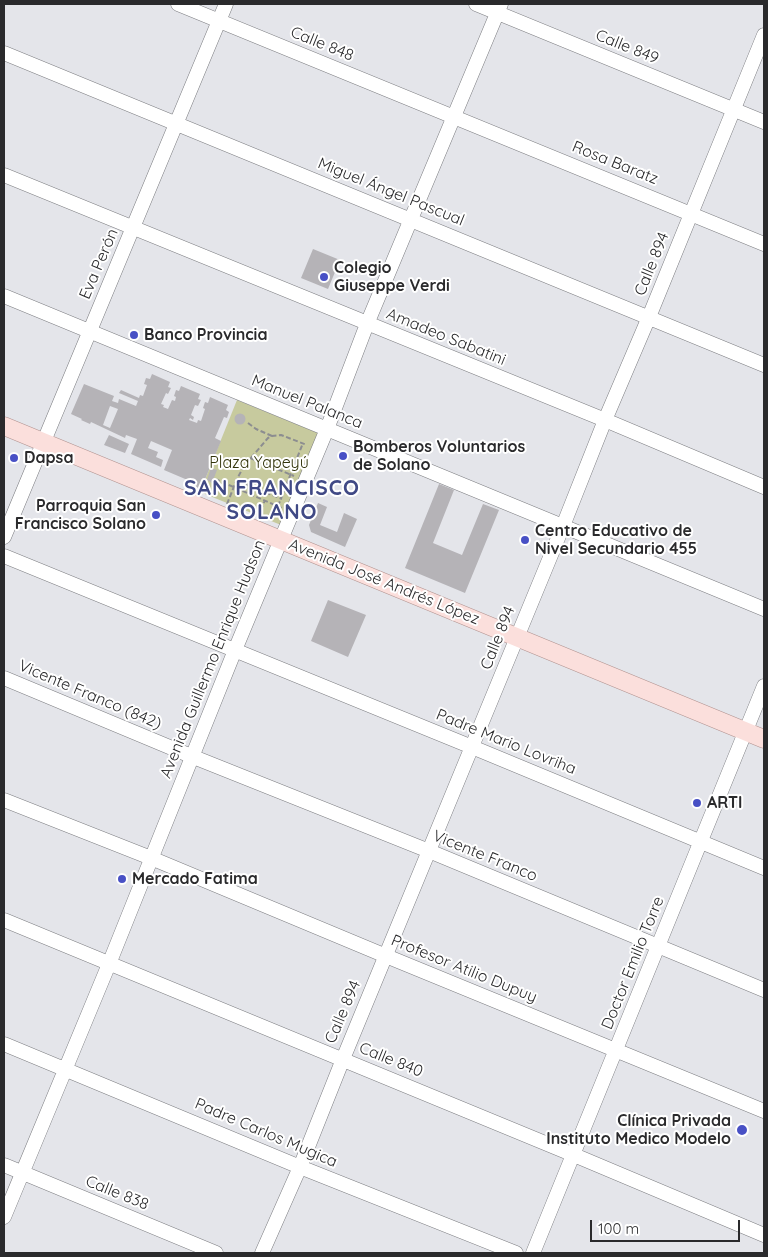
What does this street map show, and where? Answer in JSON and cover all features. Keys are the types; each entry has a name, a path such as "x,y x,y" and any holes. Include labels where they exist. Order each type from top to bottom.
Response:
{"main road":[{"name":"Avenida José Andrés López","path":"4,426 764,738"}],"street":[{"name":"Calle 848","path":"178,4 453,116"},
{"name":"Eva Perón","path":"4,537 226,4"},
{"name":"Calle 849","path":"476,4 499,8 764,122"},
{"name":"Avenida Guillermo Enrique Hudson","path":"4,1217 109,964 235,650 306,481 367,324 499,8"},
{"name":"Calle 894","path":"262,1253 300,1167 764,35"},
{"name":"Miguel Ángel Pascual","path":"4,53 764,365"},
{"name":"Rosa Baratz","path":"453,116 764,244"},
{"name":"Amadeo Sabatini","path":"4,175 605,420 764,487"},
{"name":"Manuel Palanca","path":"4,296 764,609"},
{"name":"Padre Mario Lovriha","path":"4,556 764,868"},
{"name":"Vicente Franco (842)","path":"4,678 192,756"},
{"name":"Doctor Emilio Torre","path":"533,1253 764,686"},
{"name":"Vicente Franco","path":"192,756 429,851 764,990"},
{"name":"Profesor Atilio Dupuy","path":"4,800 151,858 764,1111"},
{"name":"Calle 840","path":"4,920 764,1235"},
{"name":"Padre Carlos Mugica","path":"4,1044 300,1167 516,1253"},
{"name":"Calle 838","path":"4,1165 216,1253"}],"path":[{"path":"248,423 272,436"},
{"path":"223,516 244,466 268,438 281,435 319,449"},
{"path":"278,506 303,443"},
{"path":"250,458 306,481"},
{"path":"215,480 278,506 294,508"},
{"path":"237,480 281,499 294,508"},
{"path":"253,528 265,500"}],"green space":[{"name":"Plaza Yapeyú","path":"237,400 318,433 281,525 200,492"}],"building":[{"path":"313,249 340,260 328,289 301,278"},
{"path":"152,374 170,382 168,387 171,388 168,394 166,393 161,404 168,409 172,400 175,401 176,390 179,391 181,386 200,394 198,399 201,400 198,406 195,405 191,415 194,417 193,420 190,418 189,420 197,423 198,420 201,421 205,402 208,403 210,397 228,405 226,410 229,412 227,418 224,417 215,438 221,441 201,489 196,487 197,484 164,470 172,450 151,441 148,448 158,452 156,457 163,460 161,467 131,454 137,439 126,435 125,438 71,414 84,384 114,396 112,401 118,403 119,399 136,406 138,401 119,393 121,390 139,398 140,395 143,396 147,385 144,384 146,378 150,379","holes":["110,406 118,409 110,428 103,425"]},
{"path":"240,413 246,419 240,425 234,419"},
{"path":"109,435 129,444 125,453 104,445"},
{"path":"211,468 217,470 212,483 207,480"},
{"path":"439,484 454,490 433,543 462,555 483,504 499,510 465,593 405,568"},
{"path":"318,503 327,507 320,525 337,532 344,513 357,519 345,547 311,532 309,525"},
{"path":"328,600 366,615 348,657 311,641"}],"place":[{"name":"Colegio Giuseppe Verdi","path":"324,277"},
{"name":"Banco Provincia","path":"134,335"},
{"name":"Bomberos Voluntarios de Solano","path":"343,456"},
{"name":"Dapsa","path":"14,458"},
{"name":"Parroquia San Francisco Solano","path":"156,515"},
{"name":"Centro Educativo de Nivel Secundario 455","path":"525,540"},
{"name":"ARTI","path":"697,803"},
{"name":"Mercado Fatima","path":"122,879"},
{"name":"Clínica Privada Instituto Medico Modelo","path":"742,1130"}],"district":[{"name":"SAN FRANCISCO SOLANO","path":"272,501"}]}
